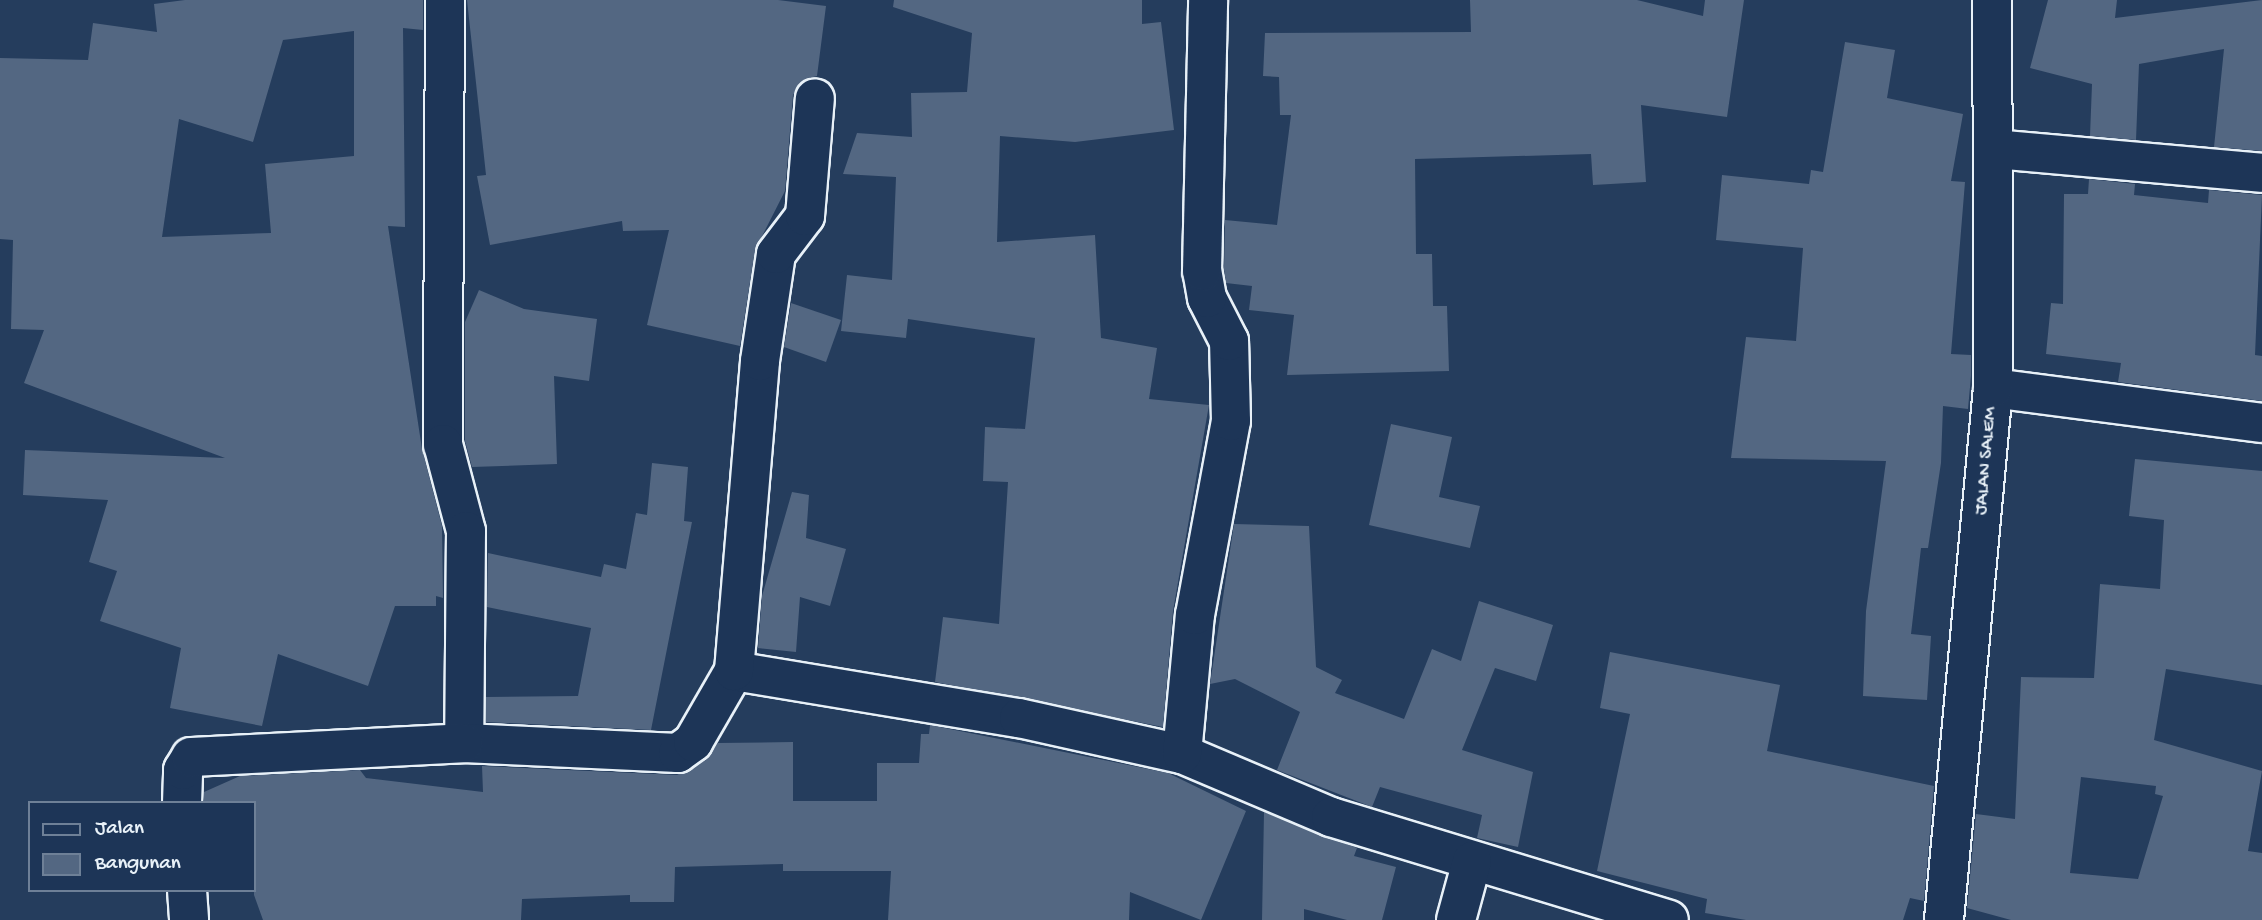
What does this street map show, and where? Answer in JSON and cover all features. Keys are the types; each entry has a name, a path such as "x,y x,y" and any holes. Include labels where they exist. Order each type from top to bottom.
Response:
{"street":[{"path":"445,0 443,444 466,531 464,743"},
{"path":"1182,754 1195,615 1231,421 1228,341 1207,298 1202,271 1208,0"},
{"name":"JALAN SALEM","path":"1944,920 1993,388 1995,149 1992,0"},
{"path":"182,801 183,770 191,757 464,743 678,753 693,742 734,671 760,361 776,254 805,216 815,98"},
{"path":"1995,149 2262,173"},
{"path":"1993,388 2262,423"},
{"path":"734,671 1019,718 1182,754 1331,817 1669,920"},
{"path":"1456,920 1472,861"},
{"path":"187,892 189,920"}],"building":[{"path":"185,0 423,0 423,30 403,28 405,227 388,226 422,449 442,526 443,598 436,596 436,606 395,606 368,686 278,654 262,726 170,708 181,648 100,621 117,571 89,562 108,500 23,495 25,450 225,458 24,383 44,330 11,329 13,240 0,239 0,58 88,60 93,23 157,32 154,4","holes":["354,31 354,156 265,164 271,233 162,237 179,119 253,142 283,40"]},
{"path":"467,0 778,0 826,6 817,76 805,79 793,95 785,191 755,250 740,346 647,325 669,230 623,231 622,221 490,245 477,176 486,175"},
{"path":"894,0 1142,0 1142,24 1161,22 1174,130 1075,142 1000,136 997,242 1095,235 1101,338 1157,348 1149,399 1209,405 1173,611 1163,727 935,682 943,617 999,624 1008,482 983,481 985,427 1025,429 1035,338 908,319 906,338 841,331 847,275 892,280 896,177 843,174 857,133 912,137 911,93 967,92 972,33 893,7"},
{"path":"1470,0 1637,0 1703,16 1705,0 1744,0 1727,117 1641,105 1646,182 1593,185 1591,154 1415,159 1416,254 1432,254 1433,306 1447,306 1449,371 1287,375 1294,315 1249,310 1252,286 1226,283 1224,269 1225,220 1277,225 1291,115 1280,115 1279,77 1263,76 1265,33 1471,32"},
{"path":"2048,0 2117,0 2115,18 2262,0 2262,151 2214,147 2224,49 2139,64 2136,140 2090,136 2092,84 2030,68"},
{"path":"1845,42 1895,50 1887,98 1963,114 1951,181 1965,182 1951,354 1971,355 1971,376 1968,409 1943,406 1941,463 1928,548 1921,548 1911,634 1931,636 1927,700 1863,696 1866,611 1886,461 1731,458 1746,337 1796,341 1803,248 1716,240 1722,175 1809,184 1811,170 1823,172"},
{"path":"2089,179 2135,184 2134,195 2208,203 2209,190 2262,195 2255,355 2262,356 2262,401 2118,382 2121,363 2046,354 2051,303 2063,304 2064,194 2088,194"},
{"path":"479,290 524,309 597,319 589,381 554,376 557,464 472,467 465,441 465,322"},
{"path":"791,303 841,320 826,362 784,347"},
{"path":"1391,424 1452,437 1439,497 1480,506 1470,548 1369,525"},
{"path":"2135,459 2262,471 2262,685 2166,669 2154,740 2262,771 2248,851 2262,853 2262,920 2011,920 1967,908 1976,814 2015,819 2021,677 2094,678 2100,584 2160,589 2164,520 2129,516","holes":["2081,777 2156,786 2155,794 2163,796 2138,879 2070,873"]},
{"path":"652,463 688,467 684,521 692,522 651,730 486,722 486,697 578,696 591,628 487,607 488,553 601,577 604,564 626,569 636,513 647,515"},
{"path":"792,492 809,495 806,538 846,549 830,606 800,597 796,652 758,648 762,596"},
{"path":"1234,524 1309,526 1316,667 1342,680 1335,693 1404,719 1432,649 1461,661 1479,601 1553,625 1536,681 1495,668 1462,750 1533,772 1518,847 1477,838 1482,815 1380,787 1372,807 1277,770 1300,712 1235,679 1210,684"},
{"path":"1610,652 1780,685 1767,751 1934,786 1924,901 1910,898 1903,920 1746,920 1705,913 1707,899 1597,871 1630,714 1600,708"},
{"path":"930,725 1168,773 1246,811 1201,920 1130,892 1129,920 888,920 891,871 783,871 783,864 675,867 674,902 630,902 630,895 522,899 521,920 263,920 254,895 256,801 204,801 204,792 240,776 360,770 366,778 483,792 482,766 677,775 706,760 718,743 793,742 793,801 877,801 877,763 919,763 921,734 929,734"},
{"path":"1264,812 1357,848 1354,856 1396,867 1382,920 1347,920 1304,909 1304,920 1262,920"}]}
